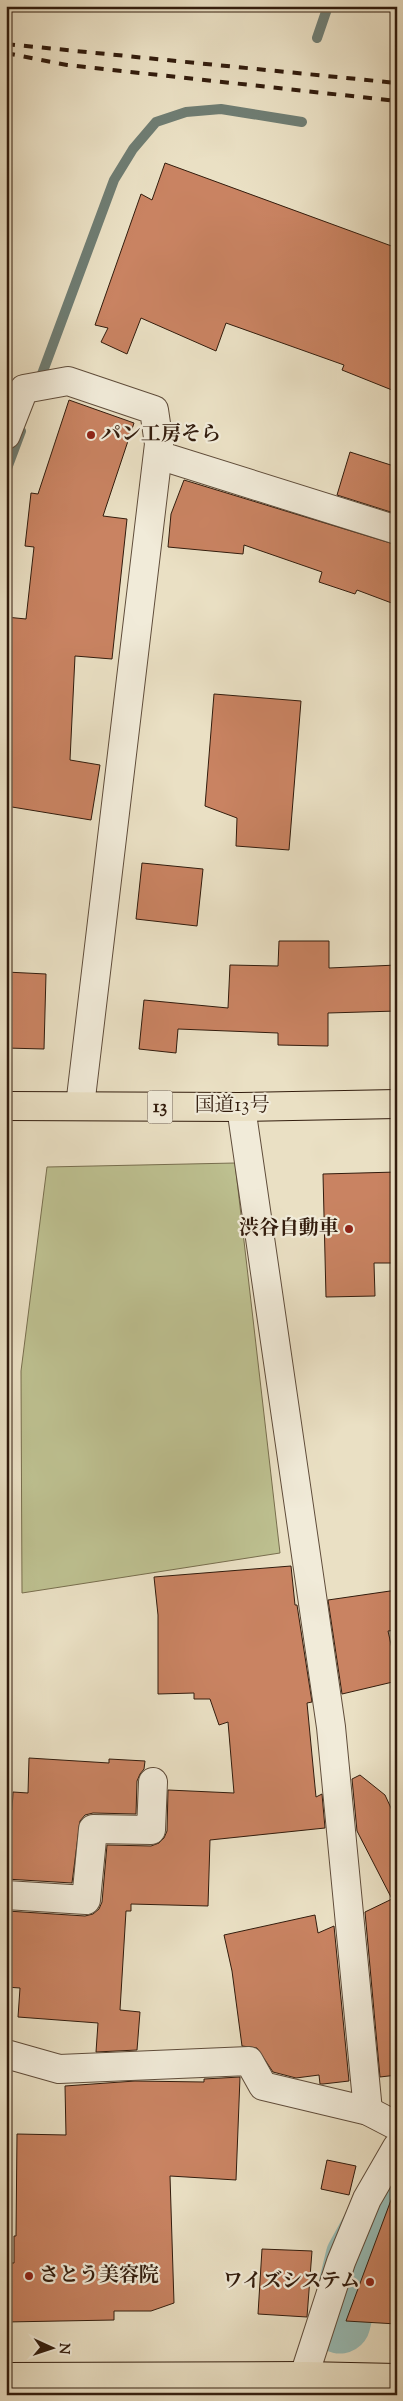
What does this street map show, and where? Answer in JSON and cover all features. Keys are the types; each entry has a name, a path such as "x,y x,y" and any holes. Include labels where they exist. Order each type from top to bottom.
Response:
{"main road":[{"name":"国道13号","path":"6,1106 241,1107 397,1104"},
{"path":"6,2377 304,2376 397,2378"}],"street":[{"path":"6,435 24,389 68,381 154,410 159,444 80,1106"},
{"path":"158,455 397,530"},
{"path":"241,1107 331,1727 368,2111"},
{"path":"6,1895 86,1900 93,1829 152,1830 154,1782"},
{"path":"6,2054 59,2069 249,2061 263,2086 368,2111 397,2126"},
{"path":"304,2376 341,2262 367,2199 397,2147"}],"green space":[{"path":"235,1163 280,1553 22,1593 21,1371 47,1167"}],"building":[{"path":"165,163 397,248 397,392 342,370 344,365 226,323 216,351 141,318 127,354 101,342 108,328 95,325 141,194 152,200"},
{"path":"69,400 134,423 103,516 127,519 112,659 75,656 70,760 100,765 91,820 6,806 6,617 26,619 34,547 25,546 31,493 38,494"},
{"path":"350,452 397,467 397,514 337,495"},
{"path":"184,480 397,545 397,605 357,590 355,594 319,582 322,572 244,545 243,554 168,547 171,514"},
{"path":"214,694 301,701 289,850 236,846 237,818 205,806"},
{"path":"142,863 203,869 197,926 136,919"},
{"path":"279,941 329,941 329,968 397,965 397,1011 328,1013 328,1046 278,1045 278,1033 178,1029 176,1053 139,1049 144,1000 228,1008 230,965 278,966"},
{"path":"6,972 46,974 44,1049 6,1048"},
{"name":"渋谷自動車","path":"397,1172 397,1263 374,1263 375,1296 326,1297 323,1174"},
{"path":"291,1566 295,1605 297,1605 312,1702 307,1703 316,1797 322,1794 325,1828 210,1840 208,1906 131,1904 131,1911 126,1911 120,2010 140,2012 137,2050 96,2052 98,2023 18,2017 20,1988 6,1987 7,1911 85,1916 93,1914 99,1909 102,1902 107,1845 151,1846 159,1843 167,1831 168,1790 234,1793 228,1722 219,1725 210,1699 194,1699 194,1693 158,1694 158,1615 154,1577"},
{"path":"397,1590 397,1630 388,1631 397,1671 397,1681 342,1694 328,1600"},
{"path":"29,1758 109,1763 109,1759 145,1761 144,1769 137,1781 136,1814 93,1813 85,1815 80,1821 72,1883 6,1879 6,1809 12,1810 13,1792 28,1793"},
{"path":"360,1775 385,1795 397,1821 397,2075 380,2077 365,1912 392,1899 357,1831 352,1779"},
{"path":"315,1915 318,1933 334,1926 349,2081 320,2084 319,2075 296,2078 273,2072 257,2048 242,2046 232,1971 224,1935"},
{"path":"240,2077 236,2180 170,2176 174,2303 151,2311 114,2311 114,2320 6,2322 6,2263 14,2263 14,2236 16,2236 17,2134 66,2135 65,2086 135,2081 204,2082 204,2079"},
{"path":"327,2160 356,2166 349,2195 321,2189"},
{"path":"394,2192 397,2193 397,2324 346,2321"},
{"path":"262,2249 312,2251 307,2317 258,2314"}],"waterway":[{"path":"317,38 328,6"},
{"path":"39,382 114,180 133,149 156,122 186,112 221,109 302,122"},
{"path":"6,471 21,431"},
{"path":"340,2323 356,2257 397,2183"}],"railway":[{"path":"6,44 397,83"},
{"path":"6,53 67,65 397,101"}],"place":[{"name":"パン工房そら","path":"91,435"},
{"name":"渋谷自動車","path":"349,1229"},
{"name":"さとう美容院","path":"29,2276"},
{"name":"ワイズシステム","path":"370,2282"}]}
